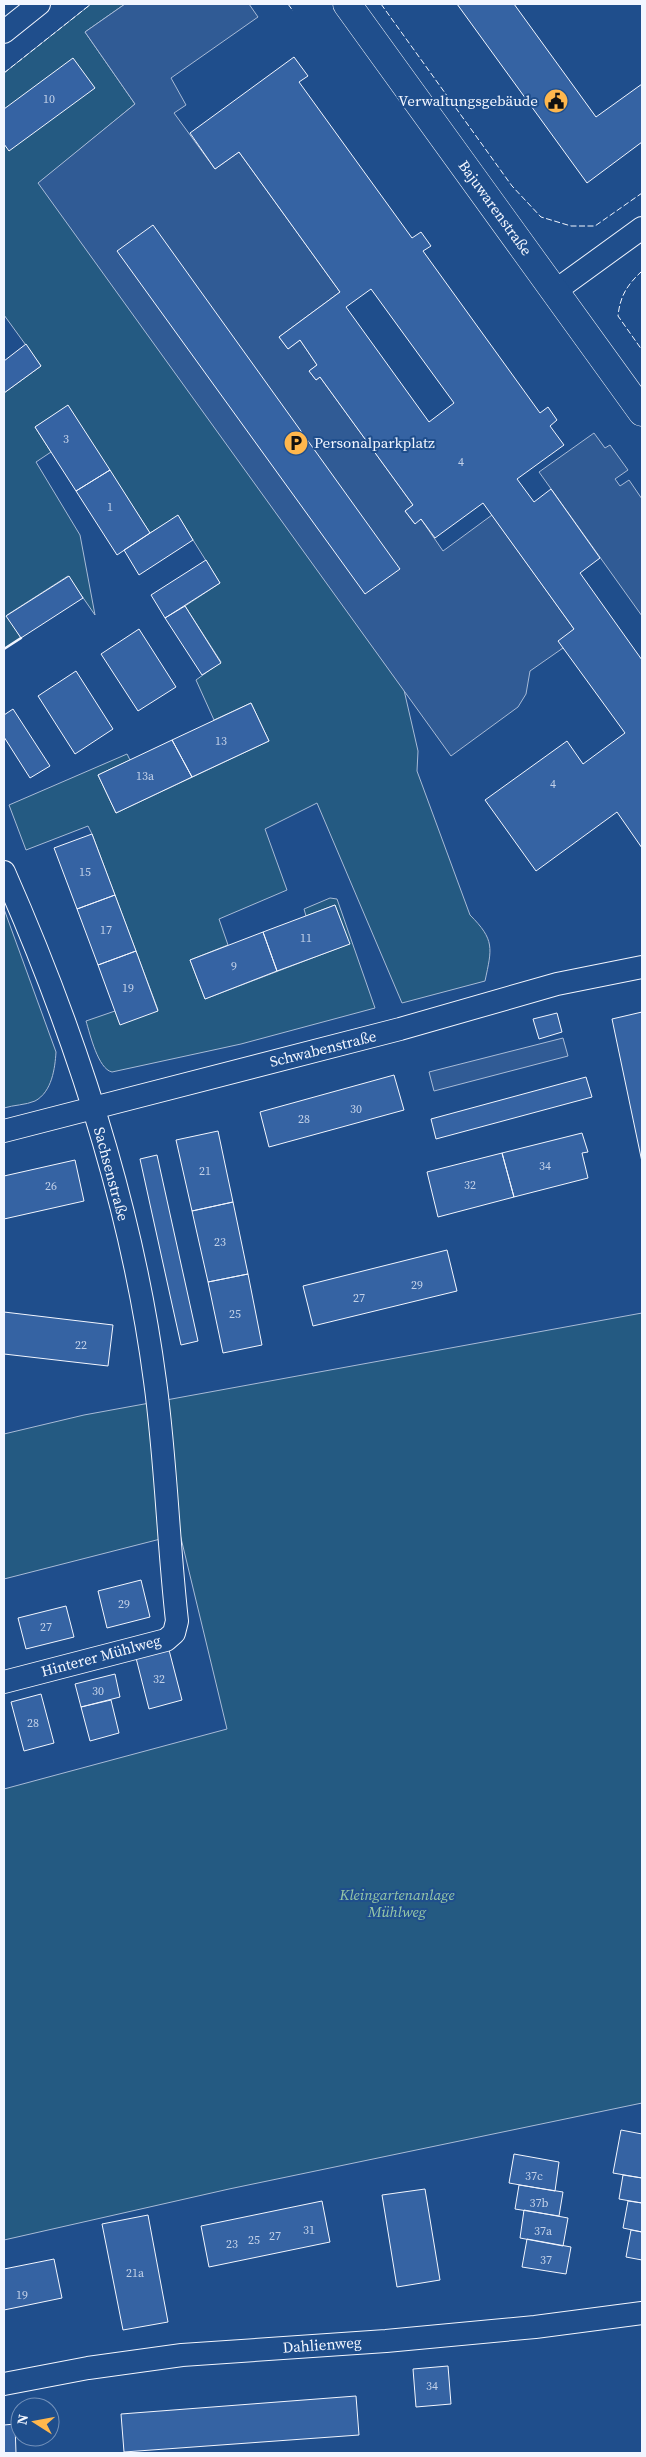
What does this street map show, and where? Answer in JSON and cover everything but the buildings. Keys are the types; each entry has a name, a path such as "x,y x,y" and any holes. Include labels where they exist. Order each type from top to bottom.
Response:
{"street":[{"path":"4,32 38,4"},
{"name":"Bajuwarenstraße","path":"347,4 642,412"},
{"path":"555,291 642,228"},
{"name":"Sachsenstraße","path":"4,872 33,937 94,1108 121,1208 139,1288 155,1380 166,1490"},
{"name":"Schwabenstraße","path":"4,1131 400,1029 557,984 642,967"},
{"name":"Hinterer Mühlweg","path":"4,1682 166,1640 174,1633 177,1621 166,1490"},
{"name":"Dahlienweg","path":"4,2384 88,2368 182,2355 396,2340 535,2327 642,2313"}],"green space":[{"path":"91,4 125,4 85,32 135,104 39,183 404,690 418,751 417,771 470,915 484,931 490,945 485,981 402,1003 317,803 265,829 287,890 219,919 228,945 190,960 205,999 349,944 335,905 306,916 304,909 330,898 337,899 375,1008 241,1044 112,1072 103,1065 99,1058 86,1021 115,1011 120,1024 158,1010 92,834 88,826 26,850 9,805 127,754 130,760 98,775 116,813 269,741 251,703 214,720 196,680 221,662 185,606 220,583 178,516 150,533 68,406 35,427 51,452 36,462 80,535 95,615 68,576 7,615 21,638 4,649 4,393 41,366 4,315 4,73"},
{"path":"4,909 56,1052 52,1079 41,1097 35,1101 4,1108"},
{"name":"Kleingartenanlage Mühlweg","path":"642,1313 642,2103 229,2189 4,2240 4,1789 227,1729 180,1534 4,1579 4,1434 84,1415"}],"shaded area":[{"name":"Personalparkplatz","path":"125,4 249,4 258,17 171,78 186,105 174,113 215,169 239,152 340,292 279,337 288,349 300,340 317,365 309,371 316,380 320,377 413,505 405,511 414,523 421,519 443,551 492,515 574,629 563,648 530,671 526,694 518,707 451,756 38,183 135,104 85,32"},
{"path":"594,433 605,448 610,445 628,470 615,479 620,486 629,480 642,499 642,616 539,472"},
{"path":"563,1038 568,1056 434,1091 429,1072"}],"fence":[{"path":"4,73 91,4"},
{"path":"288,4 293,11"},
{"path":"381,4 512,186 541,217 571,226 595,226 642,193"},
{"path":"642,271 625,291 620,303 618,316 642,350"}],"wall":[{"path":"4,649 21,638"}],"place":[{"name":"Verwaltungsgebäude","path":"556,101"},
{"name":"Personalparkplatz","path":"296,443"}]}
